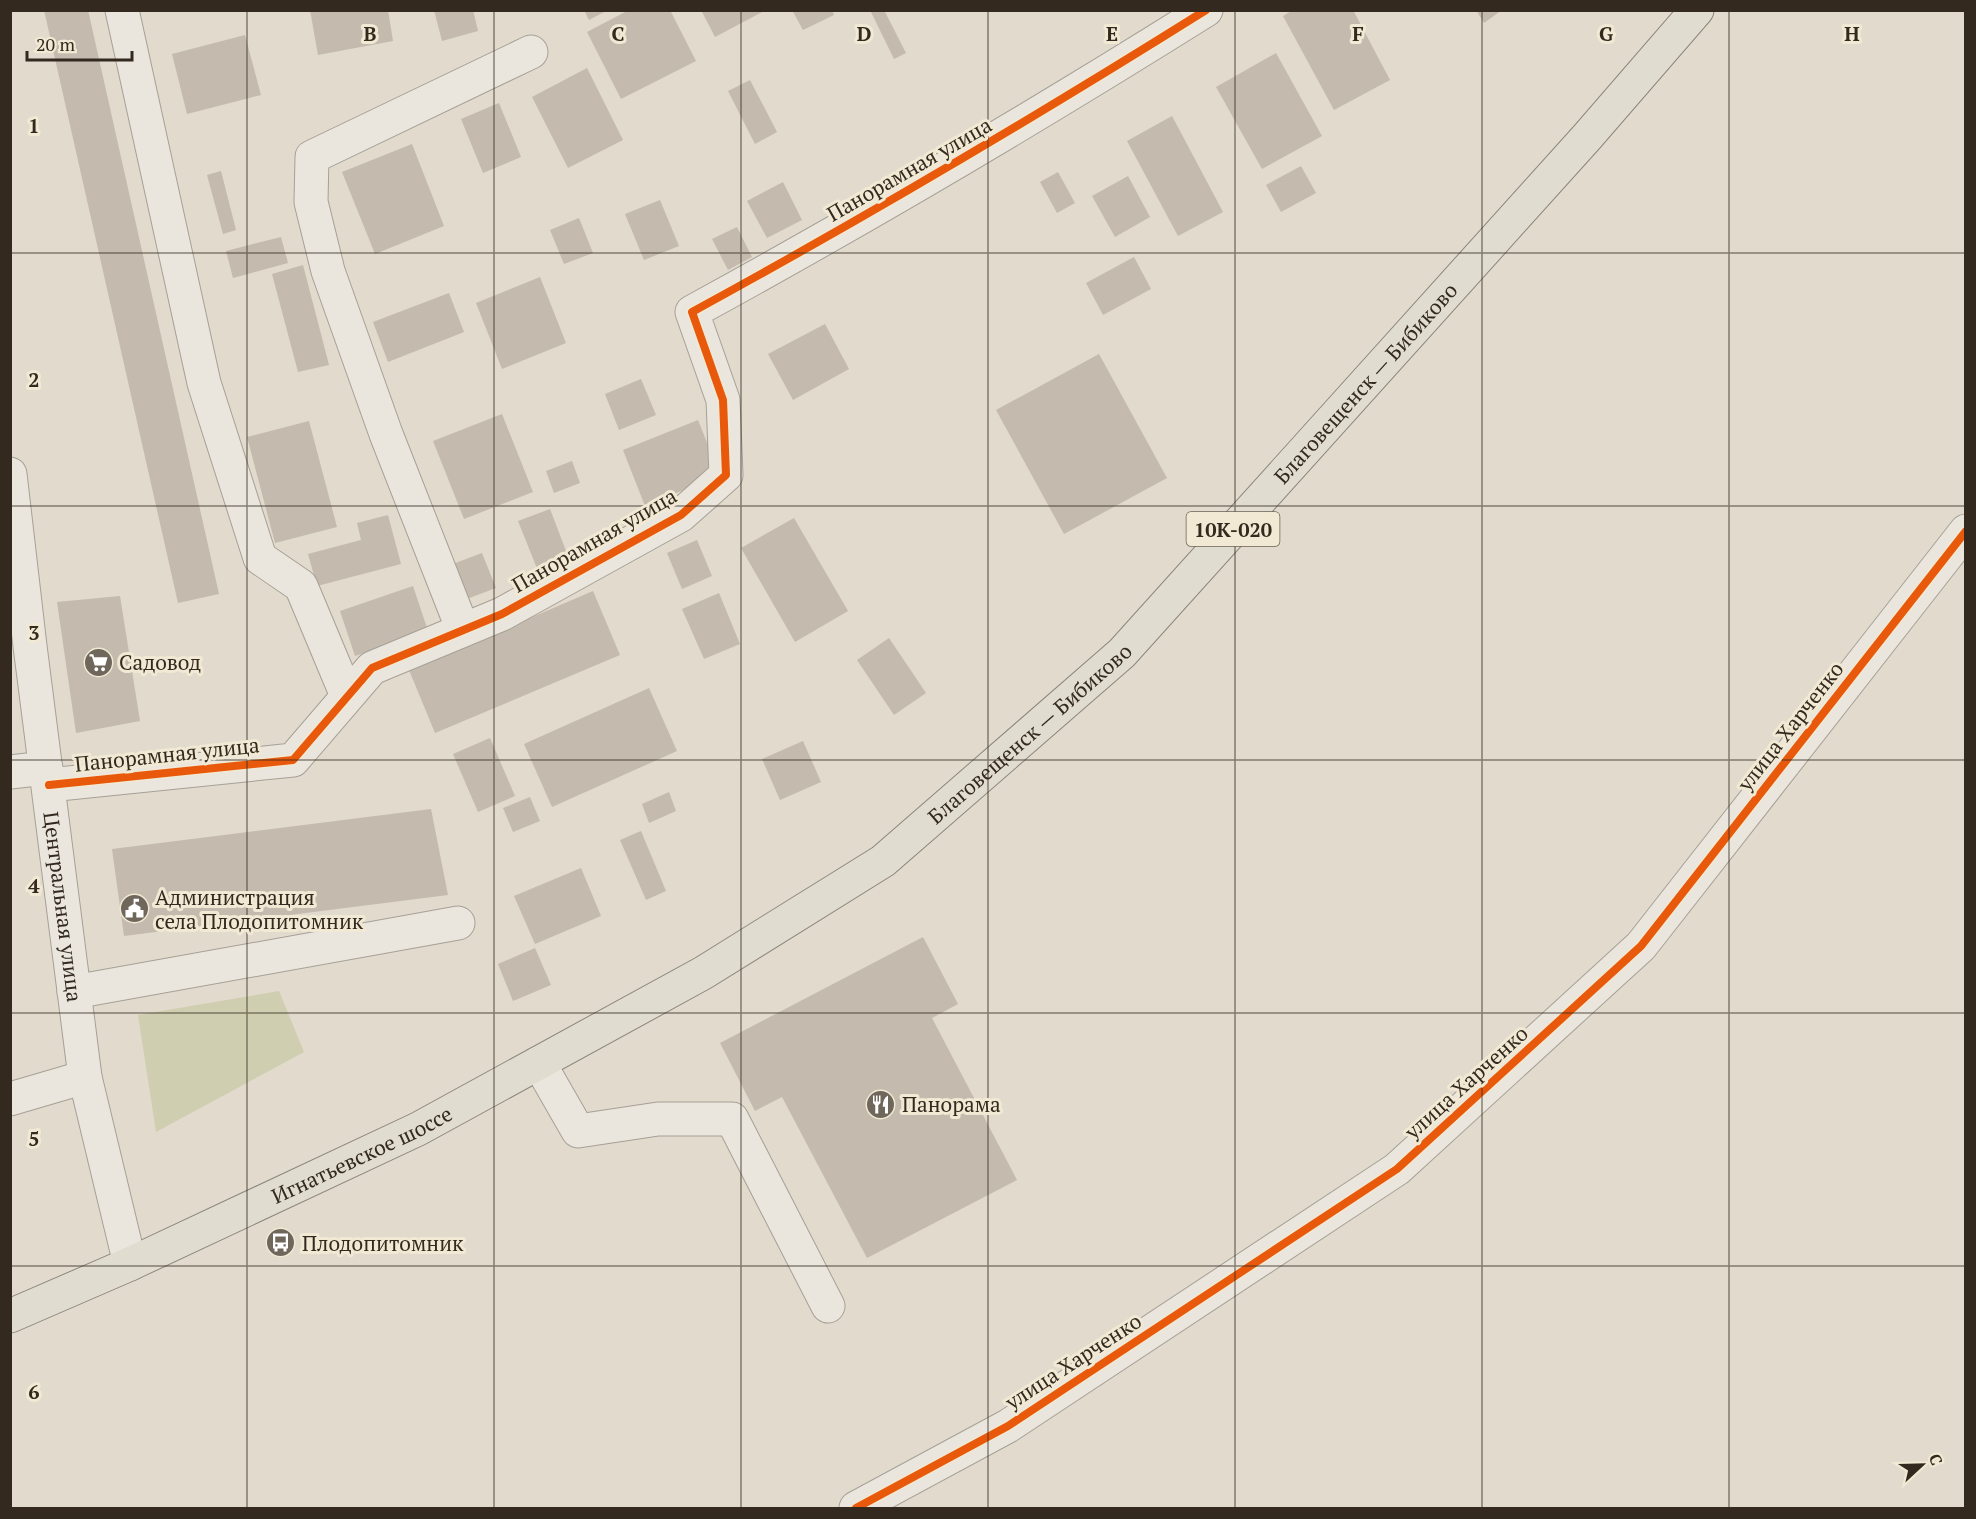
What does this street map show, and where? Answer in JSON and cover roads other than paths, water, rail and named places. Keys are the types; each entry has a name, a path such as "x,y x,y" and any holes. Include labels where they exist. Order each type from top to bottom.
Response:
{"main road":[{"name":"Благовещенск — Бибиково","path":"703,973 883,861 1122,653 1587,137 1697,10"},
{"name":"Игнатьевское шоссе","path":"10,1316 130,1264 418,1129 703,973"}],"street":[{"path":"122,10 204,383 260,558 302,586 348,696"},
{"name":"Панорамная улица","path":"10,772 48,776 293,760 372,668 502,614 681,515 726,475 723,400 692,312 793,257 996,139 1206,10"},
{"path":"463,630 386,434 328,271 311,202 312,157 531,52"},
{"name":"Центральная улица","path":"10,474 20,647 48,776 85,1077 130,1264"},
{"name":"улица Харченко","path":"856,1509 1008,1426 1397,1169 1641,946 1965,531"},
{"path":"74,992 458,923"},
{"path":"539,1063 578,1131 658,1119 732,1119 828,1306"},
{"path":"10,1099 85,1077"}],"place":[{"name":"Садовод","path":"98,662"},
{"name":"Администрация села Плодопитомник","path":"134,909"},
{"name":"Панорама","path":"881,1104"},
{"name":"Плодопитомник","path":"281,1243"}]}
